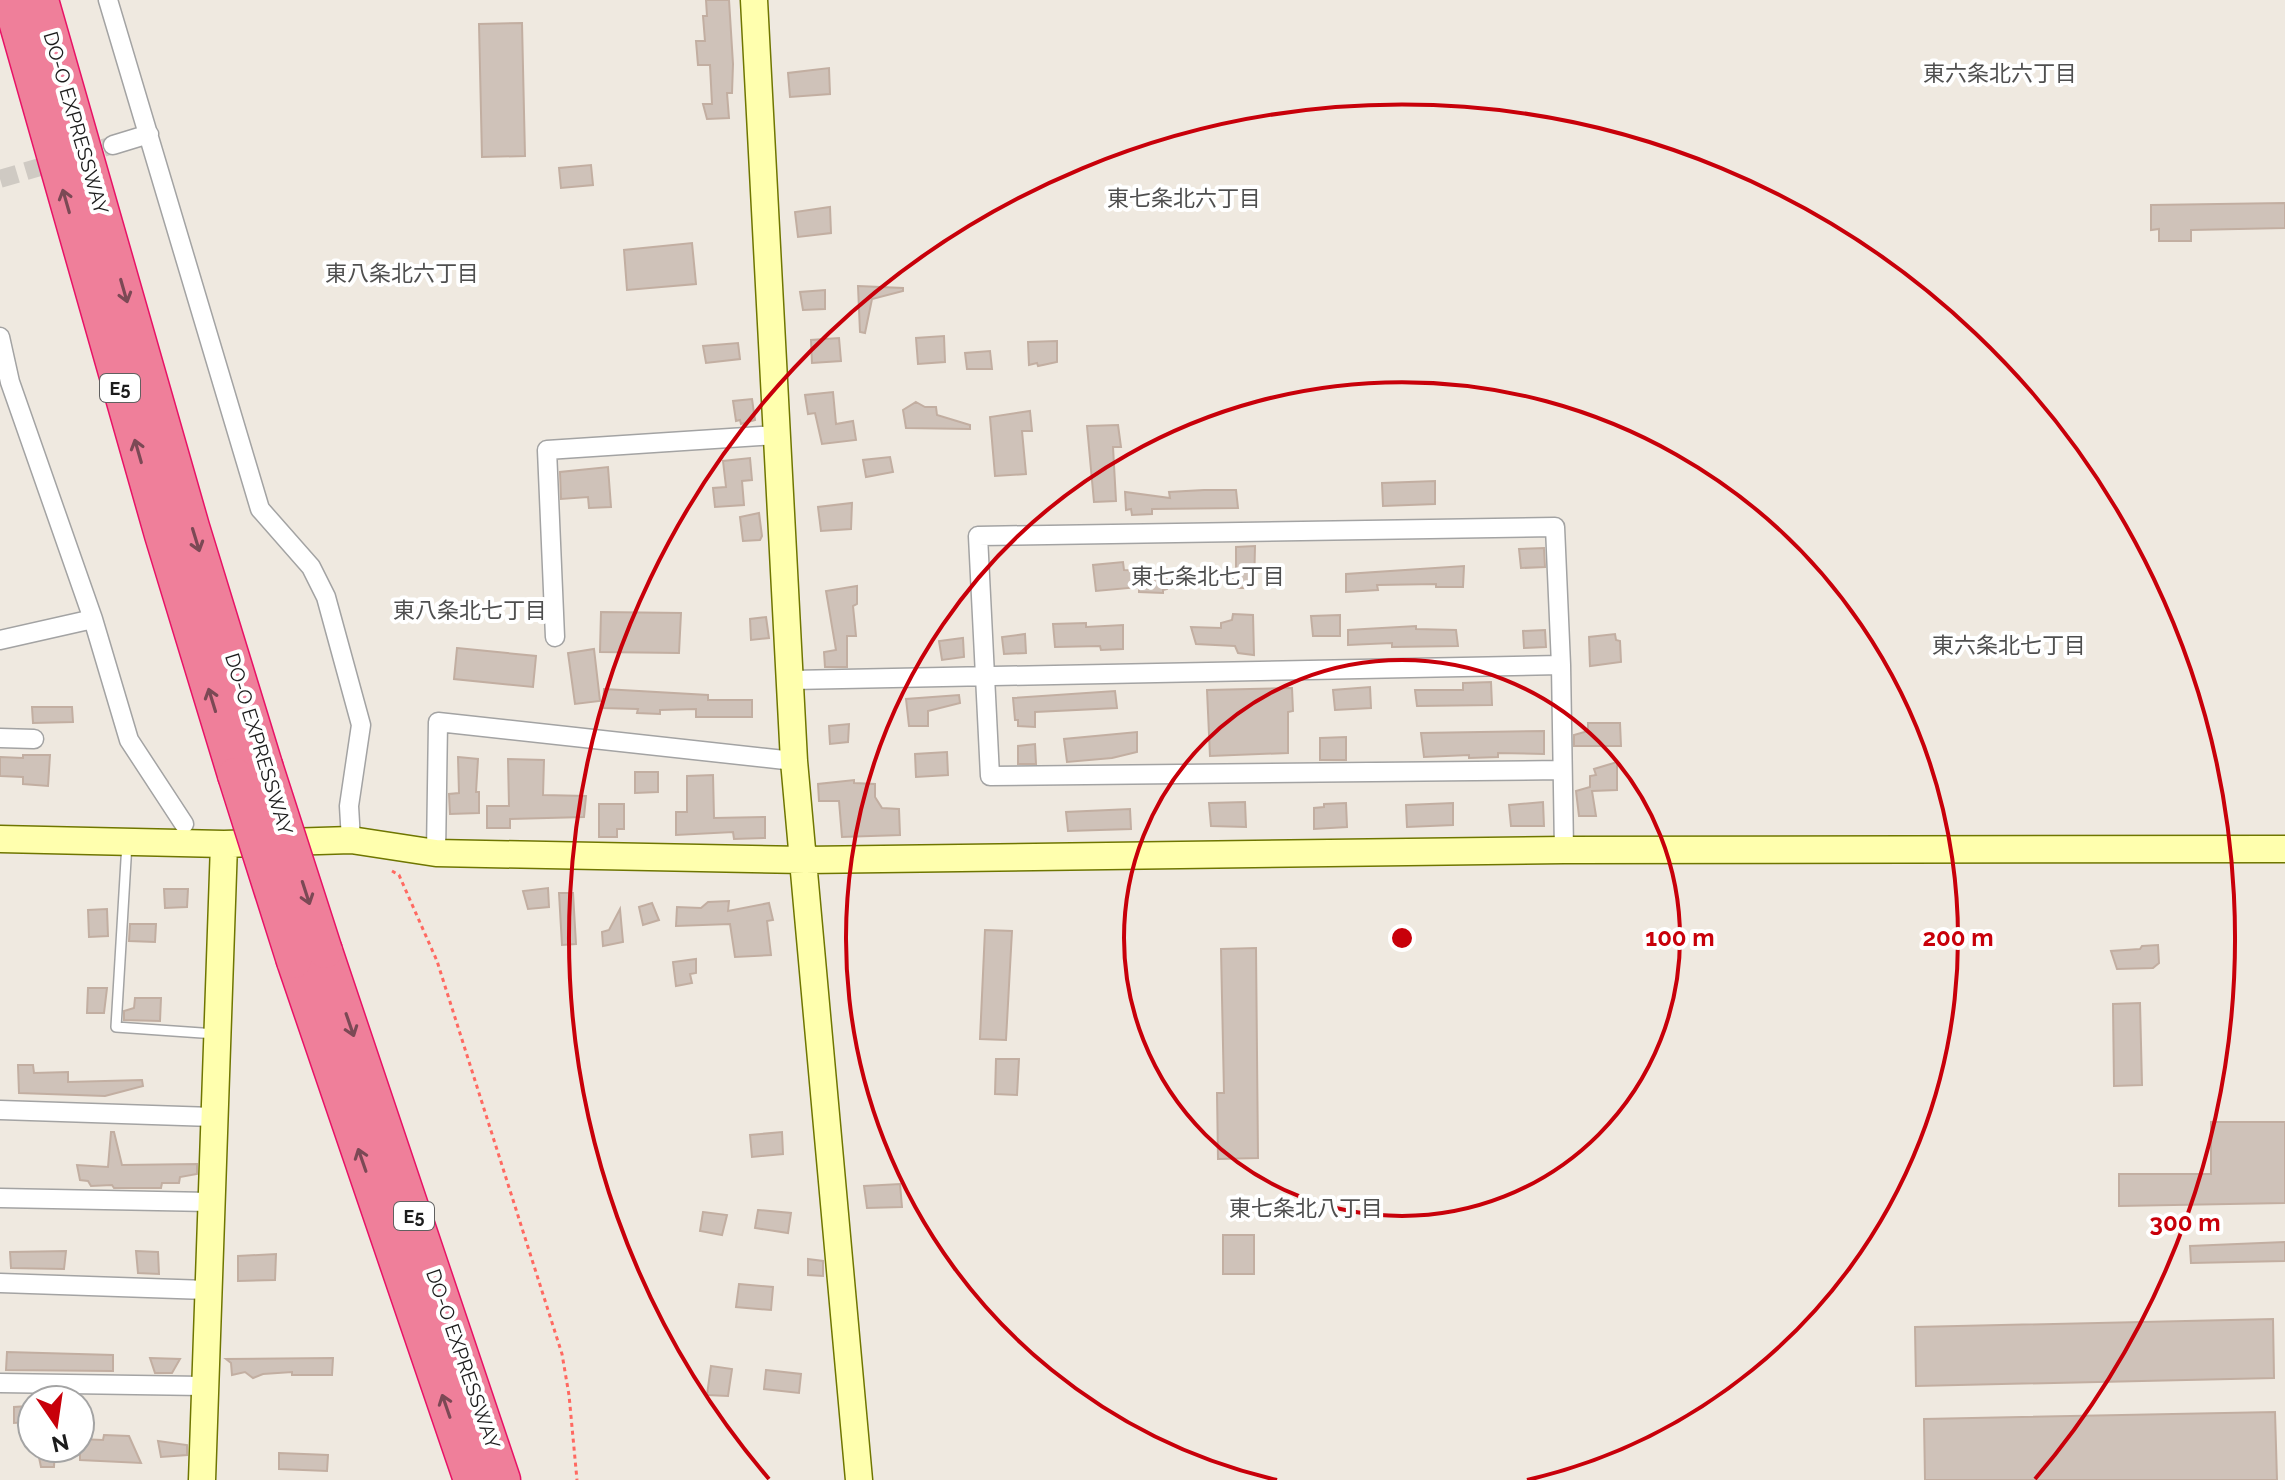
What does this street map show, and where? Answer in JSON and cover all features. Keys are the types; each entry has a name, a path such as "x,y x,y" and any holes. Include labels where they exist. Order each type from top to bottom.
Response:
{"highway":[{"name":"DO-O EXPRESSWAY","path":"10,0 162,535 250,770 471,1480"},
{"name":"DO-O EXPRESSWAY","path":"41,0 178,481 250,770"},
{"path":"0,2 43,122"},
{"name":"DO-O EXPRESSWAY","path":"309,956 503,1480"}],"street":[{"path":"108,0 260,509 311,567 326,597 361,725 349,806 351,840"},
{"path":"754,0 794,761 859,1480"},
{"path":"113,145 149,134"},
{"path":"0,337 5,383 93,619 129,740 190,833"},
{"path":"555,637 547,450 777,435"},
{"path":"1562,770 990,776 978,536 1555,527 1561,665 1564,850"},
{"path":"0,640 93,619"},
{"path":"792,680 1561,665"},
{"path":"436,853 438,722 794,761"},
{"path":"0,738 34,739"},
{"path":"0,839 127,842 190,833 224,844 351,840 436,853 805,860 1564,850 2285,849"},
{"path":"202,1480 224,844"},
{"path":"0,1110 213,1117"},
{"path":"0,1198 210,1202"},
{"path":"0,1283 207,1290"},
{"path":"0,1383 203,1386"}],"lane":[{"path":"127,842 116,1027 216,1034"}],"path":[{"path":"387,866 399,875 437,961 525,1233 562,1354 577,1480"}],"building":[{"path":"706,0 729,0 733,64 732,93 727,93 729,118 707,119 703,104 712,104 710,65 698,65 696,41 705,41 703,16 707,16"},
{"path":"522,23 525,156 482,157 479,24"},
{"path":"829,68 830,94 790,97 788,73"},
{"path":"591,165 593,185 561,188 559,168"},
{"path":"2285,203 2285,228 2191,230 2191,241 2159,241 2159,229 2151,230 2151,205"},
{"path":"830,207 831,233 798,237 795,212"},
{"path":"692,243 696,284 627,290 624,250"},
{"path":"858,286 903,288 903,291 872,299 865,333 860,332"},
{"path":"825,290 825,309 803,310 800,292"},
{"path":"944,336 945,362 918,364 916,338"},
{"path":"839,338 841,361 812,363 811,340"},
{"path":"1057,341 1057,362 1029,365 1028,342"},
{"path":"738,343 740,359 706,363 703,346"},
{"path":"990,351 992,369 967,369 965,353"},
{"path":"833,392 836,424 853,421 856,440 822,444 815,413 808,414 805,395"},
{"path":"752,399 755,420 741,424 740,420 736,421 733,401"},
{"path":"916,402 925,407 936,407 937,415 970,425 970,429 906,428 903,410"},
{"path":"1030,411 1032,431 1022,431 1026,474 995,476 990,417"},
{"path":"1118,425 1121,447 1113,447 1116,501 1094,502 1087,426"},
{"path":"890,457 893,472 866,477 863,460"},
{"path":"750,458 752,480 742,481 744,505 715,507 713,488 726,487 723,461"},
{"path":"608,467 611,507 589,508 588,497 561,499 560,472"},
{"path":"1435,481 1435,504 1383,506 1382,483"},
{"path":"1236,490 1238,508 1152,509 1152,514 1132,515 1131,509 1126,510 1125,492 1170,498 1169,492"},
{"path":"852,503 851,529 821,531 818,507"},
{"path":"759,513 760,540 743,541 740,517"},
{"path":"1255,546 1254,588 1235,588 1232,570 1236,569 1236,547"},
{"path":"1544,548 1545,567 1521,568 1519,549"},
{"path":"1123,562 1124,570 1167,571 1167,589 1163,593 1139,592 1139,587 1096,591 1093,565"},
{"path":"1464,566 1463,587 1377,585 1378,590 1346,592 1346,574"},
{"path":"857,586 857,604 853,606 856,636 847,636 847,667 825,667 824,652 836,650 826,591"},
{"path":"601,612 681,613 679,653 600,652"},
{"path":"1233,614 1253,615 1254,655 1238,653 1235,646 1196,644 1191,627 1221,628 1221,623 1232,620"},
{"path":"1340,615 1340,636 1313,636 1311,616"},
{"path":"766,617 769,638 751,640 750,619"},
{"path":"1086,623 1086,627 1123,625 1123,649 1055,647 1053,624"},
{"path":"1416,626 1416,629 1456,630 1458,646 1348,645 1348,630"},
{"path":"1545,630 1546,647 1524,648 1523,631"},
{"path":"1025,634 1026,653 1004,654 1002,637"},
{"path":"1615,634 1616,640 1620,641 1621,662 1590,666 1589,637"},
{"path":"963,638 964,657 942,660 939,641"},
{"path":"457,648 536,656 533,687 454,679"},
{"path":"594,649 600,701 575,704 568,653"},
{"path":"1491,682 1492,705 1417,706 1415,690 1463,690 1463,683"},
{"path":"1370,687 1371,708 1335,710 1333,690"},
{"path":"1292,688 1293,711 1288,712 1288,753 1210,756 1207,690"},
{"path":"604,689 708,695 708,700 752,700 752,717 696,717 696,709 660,710 660,714 637,713 638,709 603,708"},
{"path":"1115,691 1117,708 1035,712 1035,727 1018,726 1018,720 1015,720 1013,698"},
{"path":"959,695 960,703 928,711 928,726 909,726 906,699"},
{"path":"32,707 72,707 73,722 33,723"},
{"path":"1588,723 1620,723 1621,746 1574,746 1574,735 1588,731"},
{"path":"849,724 848,742 830,744 829,726"},
{"path":"1544,731 1544,754 1498,753 1498,757 1469,758 1469,755 1424,757 1421,733"},
{"path":"1137,732 1137,752 1112,758 1067,762 1064,739"},
{"path":"1346,737 1346,760 1320,760 1320,738"},
{"path":"1035,744 1036,764 1018,764 1018,746"},
{"path":"947,752 948,775 916,777 915,754"},
{"path":"23,755 50,755 48,786 23,784 23,777 0,776 0,757 23,758"},
{"path":"458,757 478,759 476,792 479,792 479,813 450,814 449,794 459,793"},
{"path":"508,759 544,760 543,795 586,796 584,817 510,819 510,828 487,828 487,806 509,806"},
{"path":"1617,762 1617,790 1592,791 1596,816 1579,816 1576,791 1590,787 1590,776 1596,775 1594,769"},
{"path":"635,772 658,772 658,792 635,793"},
{"path":"713,775 714,818 765,817 765,838 734,839 733,832 676,835 676,812 687,812 687,776"},
{"path":"854,780 854,783 875,784 875,797 882,808 899,809 900,835 842,837 839,801 819,801 818,784"},
{"path":"1245,802 1246,827 1211,826 1209,803"},
{"path":"1543,802 1544,826 1511,826 1509,805"},
{"path":"1346,803 1347,827 1314,829 1314,808 1324,807 1324,804"},
{"path":"1453,803 1453,825 1407,827 1406,805"},
{"path":"599,804 624,804 624,829 617,829 617,837 599,837"},
{"path":"1130,809 1131,829 1068,831 1066,812"},
{"path":"548,888 549,907 528,909 523,891"},
{"path":"164,889 188,889 187,907 165,908"},
{"path":"559,893 573,893 576,944 562,945"},
{"path":"729,901 728,911 769,903 773,920 767,921 771,955 735,957 730,924 676,926 677,907 701,908 708,902"},
{"path":"652,903 659,920 643,925 639,907"},
{"path":"107,909 108,936 89,937 88,910"},
{"path":"620,909 623,942 603,946 602,932 609,930"},
{"path":"130,924 156,924 155,942 129,941"},
{"path":"985,930 1012,931 1006,1040 980,1039"},
{"path":"2158,945 2159,963 2153,968 2117,969 2111,951"},
{"path":"1256,948 1258,1158 1218,1159 1217,1093 1224,1093 1221,949"},
{"path":"696,959 696,973 690,974 692,983 676,986 673,962"},
{"path":"88,988 107,988 104,1013 87,1013"},
{"path":"135,998 161,998 160,1021 124,1020 124,1011 134,1008"},
{"path":"2140,1003 2142,1085 2114,1086 2113,1004"},
{"path":"996,1059 1019,1059 1017,1095 995,1094"},
{"path":"18,1065 33,1065 34,1073 68,1072 68,1082 142,1080 143,1086 105,1096 19,1093"},
{"path":"2211,1122 2285,1122 2285,1203 2119,1206 2119,1174 2211,1174"},
{"path":"111,1132 114,1132 122,1165 197,1164 197,1174 180,1177 179,1183 162,1183 161,1188 91,1186 88,1181 80,1180 77,1165 108,1167"},
{"path":"782,1132 783,1154 752,1157 750,1135"},
{"path":"900,1184 902,1207 867,1208 864,1186"},
{"path":"758,1210 791,1213 788,1233 755,1228"},
{"path":"703,1212 727,1215 722,1235 700,1231"},
{"path":"1223,1235 1254,1235 1254,1274 1223,1274"},
{"path":"2285,1242 2285,1261 2191,1263 2190,1246"},
{"path":"66,1251 64,1269 11,1268 10,1252"},
{"path":"136,1251 158,1252 159,1274 138,1273"},
{"path":"276,1254 275,1280 238,1281 238,1256"},
{"path":"808,1259 823,1261 823,1276 808,1275"},
{"path":"739,1284 773,1287 771,1310 736,1307"},
{"path":"2273,1319 2274,1378 1916,1386 1915,1327"},
{"path":"7,1352 113,1355 113,1371 6,1370"},
{"path":"150,1358 180,1359 172,1373 155,1373"},
{"path":"333,1358 332,1375 292,1375 292,1372 263,1374 253,1378 245,1372 232,1375 231,1363 226,1359"},
{"path":"711,1366 732,1369 728,1396 707,1395"},
{"path":"766,1370 801,1374 799,1393 764,1389"},
{"path":"2275,1412 2277,1480 1925,1480 1924,1419"},
{"path":"104,1435 129,1436 141,1463 96,1461 96,1440 103,1440"},
{"path":"158,1441 187,1445 187,1455 161,1457"},
{"path":"279,1453 328,1455 327,1471 279,1469"},
{"path":"40,1464 54,1464 54,1467 41,1467"}],"tunnel":[{"path":"0,179 113,145"}],"district":[{"name":"東六条北六丁目","path":"2000,73"},
{"name":"東七条北六丁目","path":"1184,198"},
{"name":"東八条北六丁目","path":"402,273"},
{"name":"東七条北七丁目","path":"1208,576"},
{"name":"東八条北七丁目","path":"470,610"},
{"name":"東六条北七丁目","path":"2009,645"},
{"name":"東七条北八丁目","path":"1306,1208"}]}
